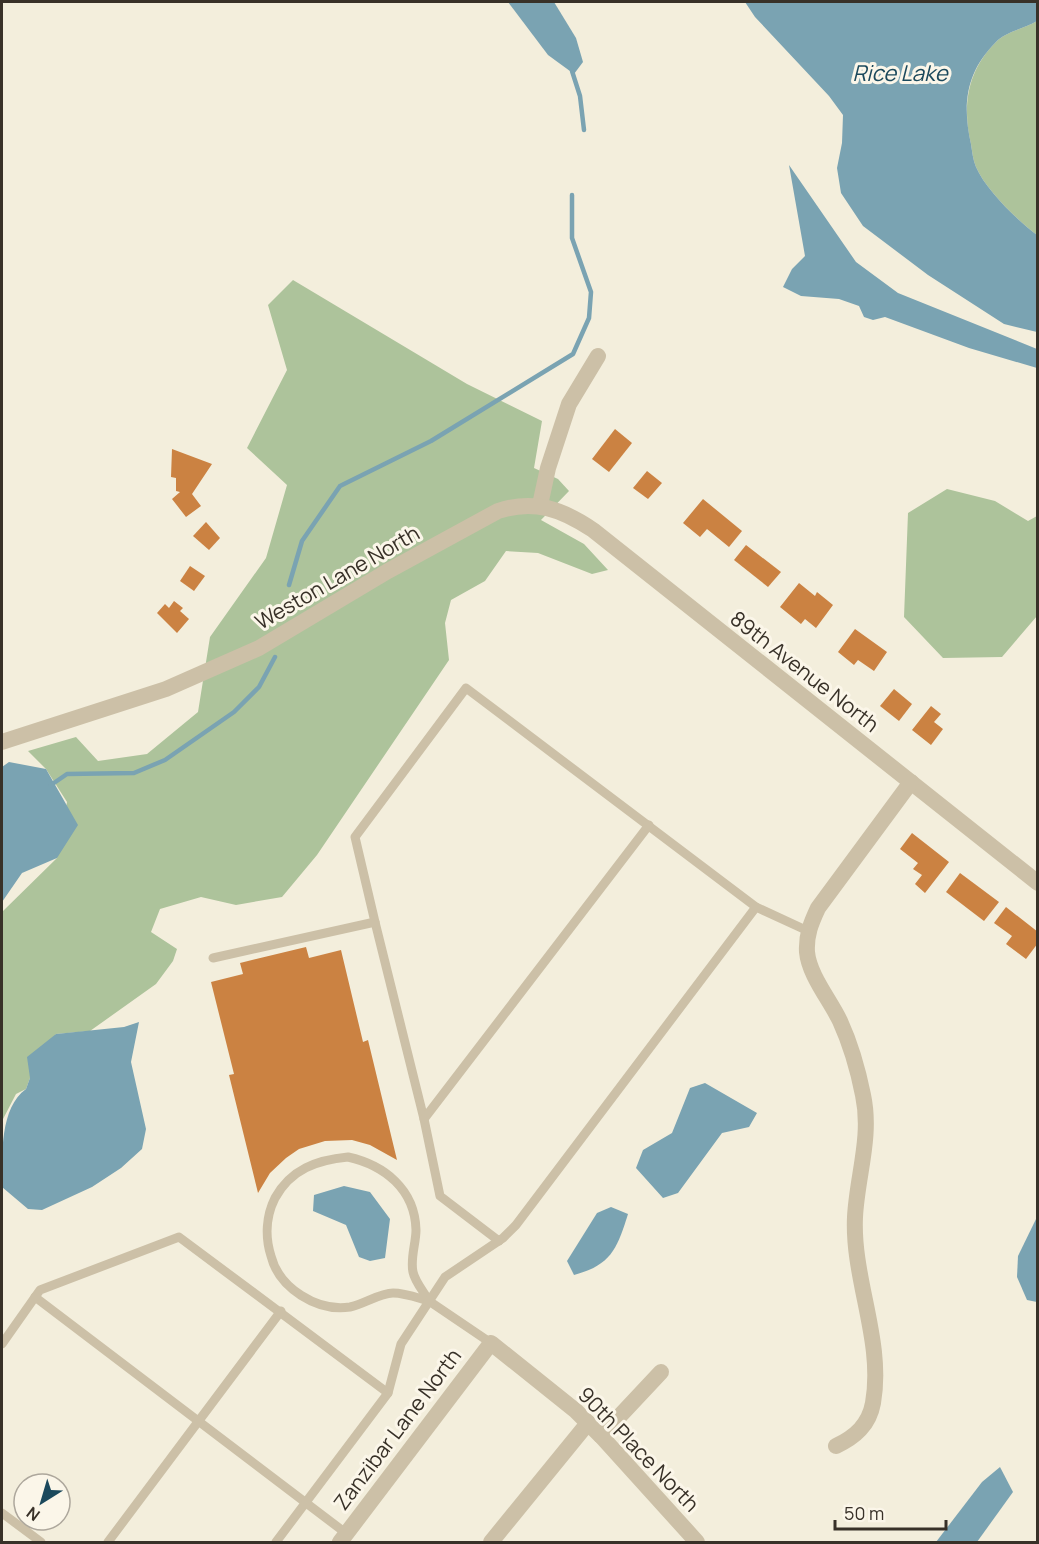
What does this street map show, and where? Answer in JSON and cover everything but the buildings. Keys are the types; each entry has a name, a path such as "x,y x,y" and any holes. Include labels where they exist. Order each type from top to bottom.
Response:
{"street":[{"path":"540,506 548,468 569,404 598,356"},
{"name":"Weston Lane North","path":"2,742 166,689 223,664 288,632 388,571 498,511 513,506 540,506"},
{"name":"89th Avenue North","path":"540,506 570,515 593,530 1038,883"},
{"path":"836,1446 849,1439 864,1426 873,1404 874,1360 856,1244 855,1218 866,1137 864,1098 855,1060 841,1023 807,955 808,931 818,908 910,782"},
{"name":"90th Place North","path":"491,1343 602,1436 697,1542"},
{"name":"Zanzibar Lane North","path":"343,1538 491,1343"},
{"path":"602,1436 661,1372"},
{"path":"491,1542 588,1423"}],"lane":[{"path":"499,1241 440,1196 424,1119 355,837 466,688 756,907 808,931"},
{"path":"424,1119 648,825"},
{"path":"276,1542 388,1393 401,1344 411,1325 445,1277 499,1241 516,1225 756,907"},
{"path":"213,958 375,922"},
{"path":"429,1301 413,1272 416,1230 409,1200 386,1172 368,1162 348,1157 326,1159 307,1166 279,1192 268,1216 267,1243 272,1260 281,1276 297,1292 312,1301 331,1306 348,1307 391,1293 429,1301 491,1343"},
{"path":"2,1344 40,1290 179,1237 282,1311 388,1393"},
{"path":"35,1297 306,1503 343,1538"},
{"path":"108,1542 282,1311"},
{"path":"2,1513 41,1542"}],"green space":[{"path":"1037,21 1037,235 1003,204 976,167 968,130 967,103 973,77 986,53 1005,35"},
{"path":"293,280 467,384 542,421 534,468 558,479 569,491 541,520 584,544 608,570 592,574 538,553 506,551 485,581 451,600 445,623 449,660 317,855 282,897 236,905 201,897 160,909 151,932 177,949 173,961 156,984 90,1031 56,1034 26,1089 16,1094 2,1121 2,912 57,858 67,802 46,769 28,751 76,737 98,761 147,754 198,712 210,637 266,558 287,485 247,448 287,370 268,305"},
{"path":"947,489 995,501 1028,521 1037,516 1037,616 1002,657 943,658 904,617 908,513"}],"water":[{"path":"508,2 554,2 576,38 583,62 574,74 548,55"},
{"name":"Rice Lake","path":"745,2 1037,2 1037,21 1000,39 978,65 969,89 967,115 973,158 981,176 1003,204 1037,235 1037,332 1004,324 928,275 863,226 841,193 837,168 842,143 843,115 829,96 755,17"},
{"path":"789,165 856,262 898,293 1037,349 1037,368 969,348 885,317 873,320 864,317 859,306 839,299 801,296 783,287 792,269 805,256"},
{"path":"9,762 46,769 78,825 57,858 22,873 2,902 2,767"},
{"path":"139,1022 131,1062 146,1129 142,1149 121,1168 92,1187 42,1210 28,1209 2,1187 4,1132 11,1108 26,1089 30,1078 27,1057 56,1034 124,1027"},
{"path":"705,1083 757,1113 749,1127 722,1133 678,1193 663,1198 636,1168 643,1150 672,1133 690,1088"},
{"path":"344,1186 370,1192 390,1219 385,1258 370,1261 359,1257 346,1225 313,1211 314,1195"},
{"path":"611,1207 628,1214 616,1246 604,1261 574,1275 567,1261 597,1213"},
{"path":"1037,1217 1037,1302 1027,1300 1017,1277 1018,1256"},
{"path":"1000,1467 1013,1492 977,1542 936,1542 982,1482"}],"waterway":[{"path":"572,71 580,96 584,130"},
{"path":"289,585 302,541 340,486 431,441 573,354 589,318 591,292 572,238 572,195"},
{"path":"51,785 67,774 134,773 165,760 234,712 259,687 275,657"}]}
